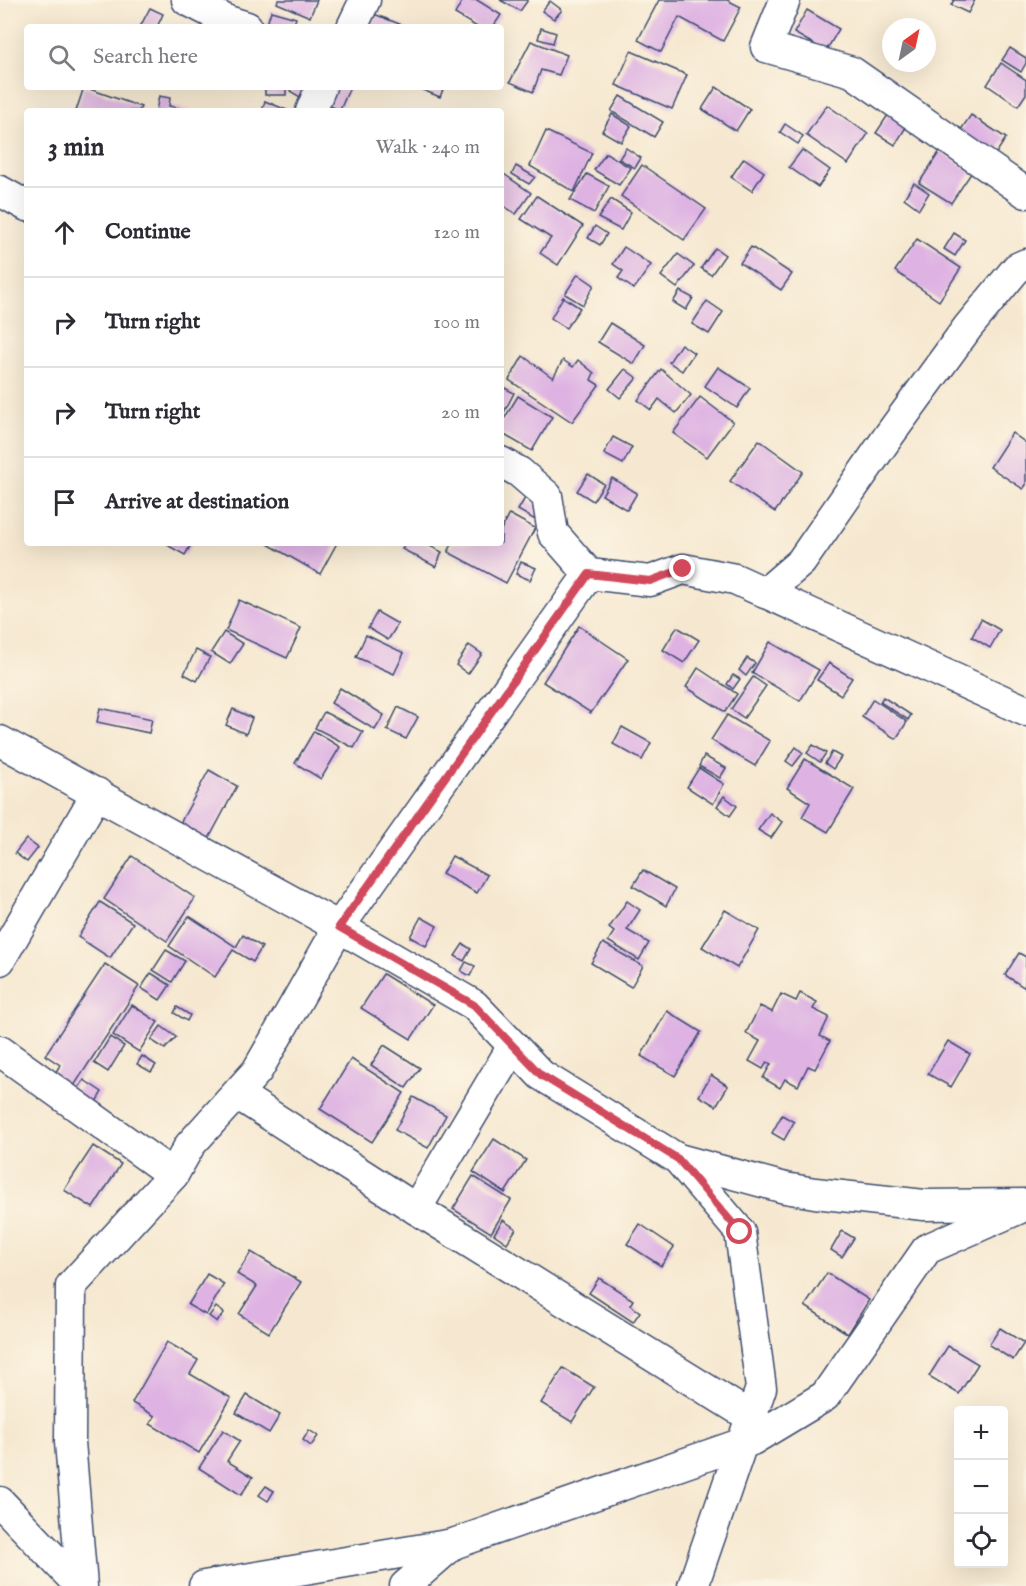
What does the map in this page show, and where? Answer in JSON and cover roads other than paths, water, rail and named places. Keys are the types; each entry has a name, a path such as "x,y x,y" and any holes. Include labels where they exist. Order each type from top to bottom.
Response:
{"street":[{"path":"187,0 238,24"},
{"path":"353,24 365,0"},
{"path":"785,0 766,47 852,72 1026,193"},
{"path":"312,108 320,90"},
{"path":"0,191 24,204"},
{"path":"765,593 801,562 968,327 1017,268 1026,264"},
{"path":"504,464 519,472 547,496 553,533 589,574 650,581 683,569 735,579 1026,711"},
{"path":"81,1586 70,1442 71,1286 173,1176 190,1145 256,1071 339,927 589,574"},
{"path":"0,741 339,927 474,1005 541,1075 678,1159 785,1188 815,1193 924,1205 1026,1205"},
{"path":"0,960 97,793"},
{"path":"416,1209 513,1047"},
{"path":"0,1051 173,1176"},
{"path":"237,1094 416,1209 747,1430 752,1440 825,1396 927,1248 1026,1205"},
{"path":"675,1586 697,1572 761,1388 740,1232 678,1159"},
{"path":"204,1586 453,1544 747,1430"},
{"path":"0,1502 81,1586"},
{"path":"405,1586 453,1544"}]}
